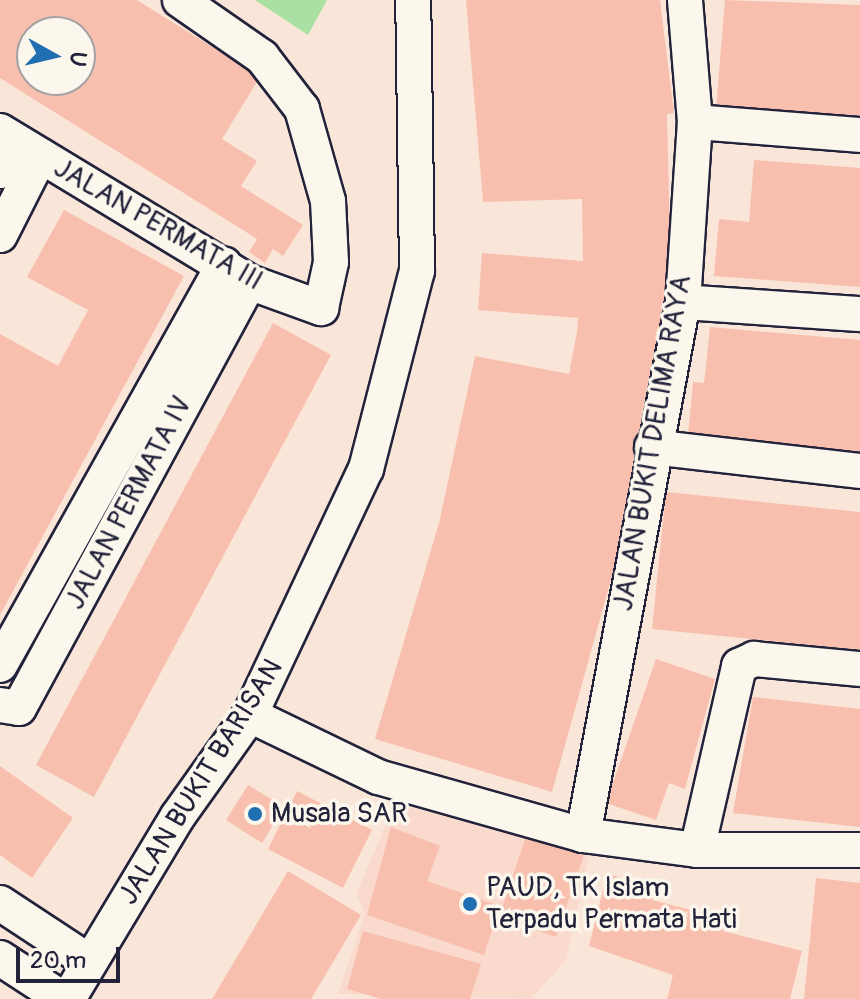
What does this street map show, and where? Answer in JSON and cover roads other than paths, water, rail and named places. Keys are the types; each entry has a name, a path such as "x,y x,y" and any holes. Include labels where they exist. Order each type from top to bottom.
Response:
{"street":[{"name":"JALAN PERMATA III","path":"14,150 236,273 321,308 331,262 328,201 302,109 262,57 180,0"},
{"name":"JALAN BUKIT BARISAN","path":"66,999 250,715 366,469 400,356 417,271 413,0"},
{"name":"JALAN BUKIT DELIMA RAYA","path":"583,835 652,447 683,302 695,122 685,0"},
{"path":"695,122 860,135"},
{"path":"0,235 14,150"},
{"name":"JALAN PERMATA IV","path":"0,665 102,481 236,273"},
{"name":"JALAN PERMATA IV","path":"0,705 19,708 130,501 236,273"},
{"path":"683,302 860,314"},
{"path":"652,447 860,471"},
{"path":"102,481 130,501"},
{"path":"697,850 739,666 754,659 860,669"},
{"path":"250,715 378,777 583,835 697,850 860,850"},
{"path":"0,903 88,961"},
{"path":"0,958 66,999"}],"place":[{"name":"Musala SAR","path":"255,814"},
{"name":"PAUD, TK Islam Terpadu Permata Hati","path":"470,904"}]}
